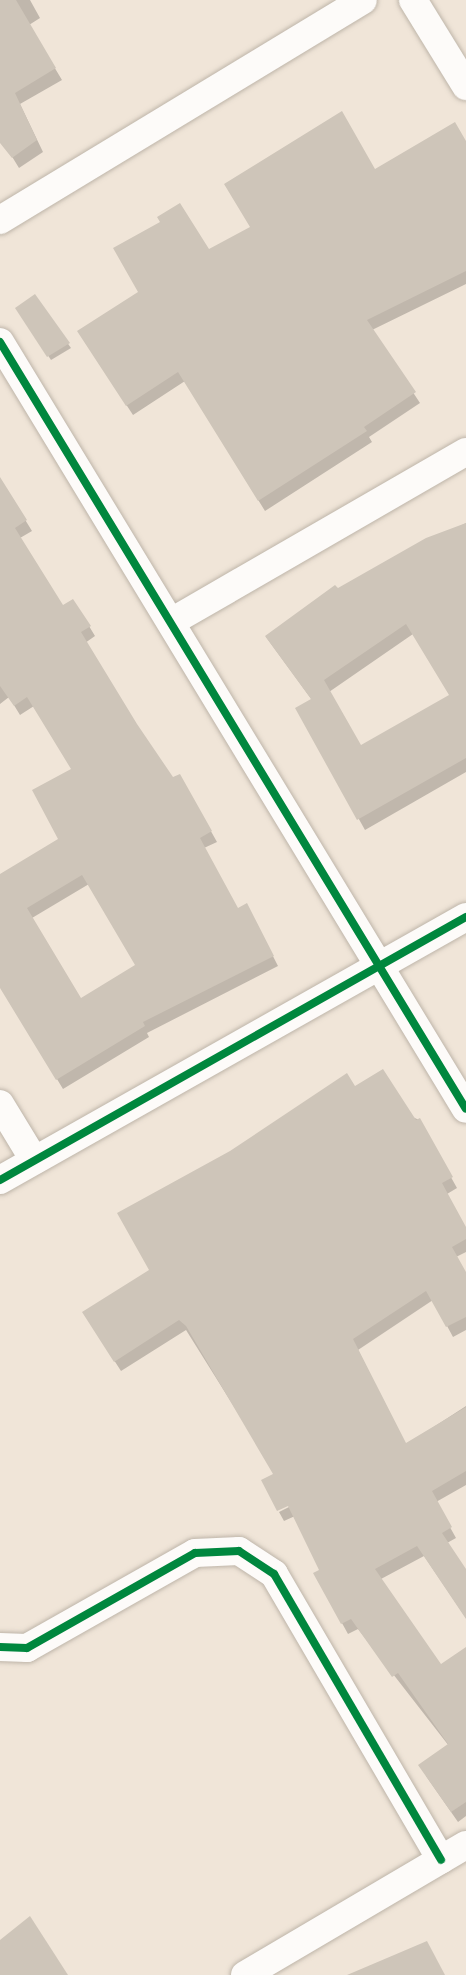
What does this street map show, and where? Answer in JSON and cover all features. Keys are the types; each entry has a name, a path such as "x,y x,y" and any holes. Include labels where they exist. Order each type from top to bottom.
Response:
{"street":[{"path":"0,220 363,0"},
{"path":"414,0 466,86"},
{"path":"0,342 382,963 466,1109"},
{"path":"171,622 466,452"},
{"path":"0,1180 466,917"},
{"path":"0,1104 34,1160"},
{"path":"0,1647 27,1648 195,1553 239,1551 274,1574 441,1860"},
{"path":"245,1975 466,1845"}],"building":[{"path":"0,0 16,0 56,68 15,93 37,140 12,158 0,143"},
{"path":"342,111 375,169 455,122 466,141 466,271 367,320 416,392 364,427 367,431 258,501 178,372 126,406 77,331 138,292 113,248 160,222 157,217 180,203 209,249 250,227 224,184"},
{"path":"35,294 70,343 47,357 15,308"},
{"path":"0,477 27,520 15,528 63,605 73,599 91,626 81,632 137,724 173,777 180,774 212,831 200,838 238,908 247,903 274,956 143,1022 145,1026 56,1080 0,988 0,874 58,839 32,790 71,769 27,697 14,706 0,686","holes":["82,875 135,965 81,998 27,908"]},
{"path":"466,523 466,758 357,820 295,708 311,699 265,636 335,585 338,588 426,538","holes":["406,624 449,695 361,745 324,680"]},
{"path":"383,1069 416,1120 420,1118 453,1177 442,1183 466,1227 466,1239 452,1247 466,1272 466,1317 446,1327 426,1291 353,1339 406,1443 466,1407 466,1471 432,1491 452,1527 442,1533 466,1569 466,1619 417,1546 375,1569 441,1664 466,1647 466,1802 451,1812 418,1765 448,1744 398,1673 392,1677 351,1619 341,1624 313,1573 319,1570 288,1506 277,1511 261,1480 273,1474 186,1326 179,1320 114,1362 82,1312 149,1270 117,1213 230,1151 347,1073 355,1086"},
{"path":"30,1916 68,1975 0,1975 0,1940"},
{"path":"427,1941 445,1975 347,1975"}],"cycle path":[{"path":"0,342 466,1109"},
{"path":"0,1180 466,917"},
{"path":"0,1647 27,1648 195,1553 239,1551 274,1574 441,1860"}]}
